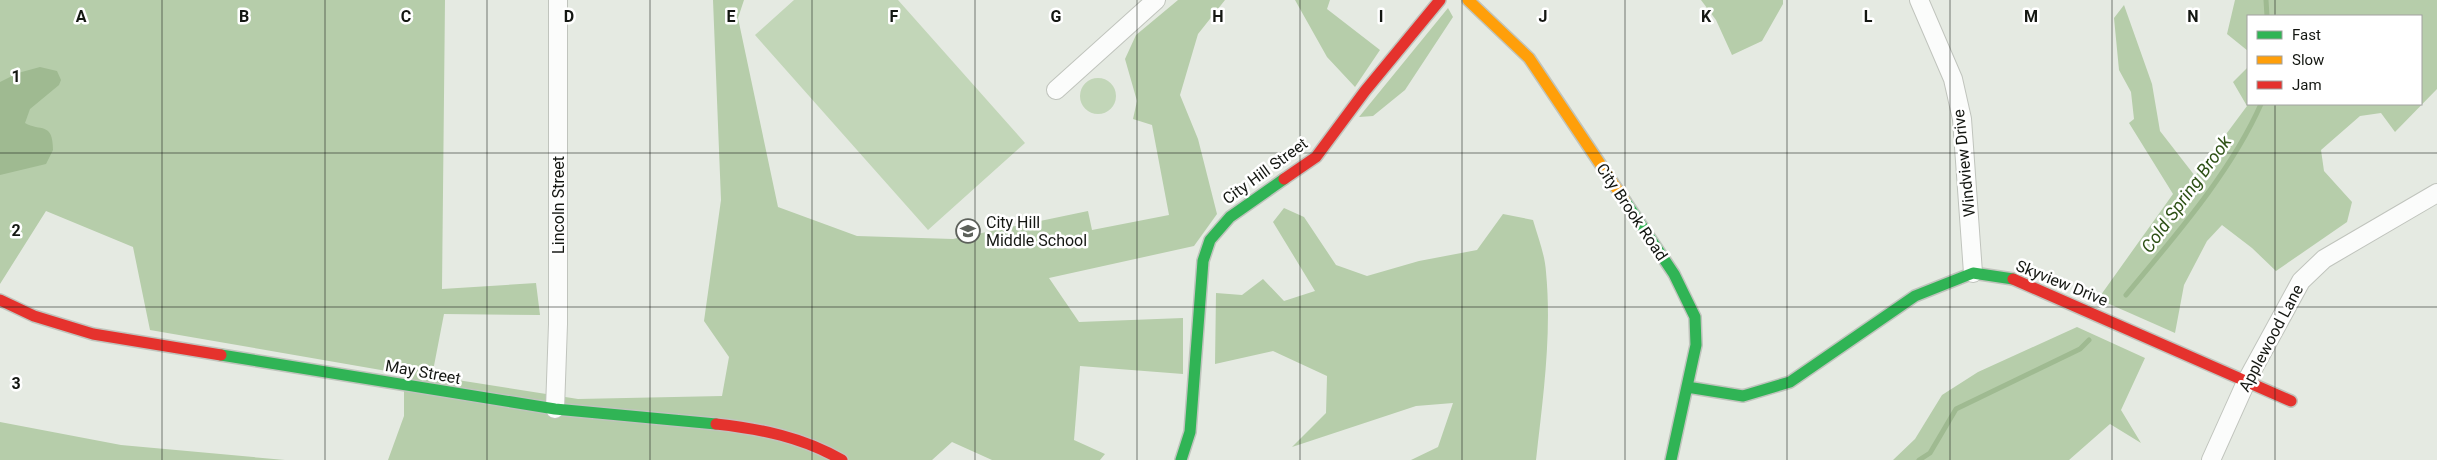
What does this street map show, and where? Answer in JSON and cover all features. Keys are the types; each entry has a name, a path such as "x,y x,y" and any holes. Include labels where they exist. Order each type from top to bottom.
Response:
{"street":[{"name":"Lincoln Street","path":"555,409 558,324 558,0"},
{"path":"1056,90 1156,0"},
{"name":"City Hill Street","path":"1181,460 1190,432 1203,261 1210,240 1230,216 1316,157 1365,91 1440,0"},
{"name":"City Brook Road","path":"1468,0 1529,58 1674,274 1695,317 1696,345 1671,460"},
{"name":"Windview Drive","path":"1919,0 1953,80 1962,119 1974,273"},
{"name":"Applewood Lane","path":"2211,460 2247,380 2301,282 2324,259 2437,193"},
{"name":"Skyview Drive","path":"1687,387 1743,396 1790,382 1915,296 1974,273 2016,279 2291,401"},
{"name":"May Street","path":"0,300 34,316 93,334 555,409 623,417 737,425 769,430 799,439 842,460"}],"shaded area":[{"path":"0,0 445,0 442,289 536,283 540,315 444,314 432,376 578,399 722,396 729,357 704,321 721,200 713,0 744,0 738,18 778,207 857,236 953,239 1088,211 1092,230 1169,215 1152,125 1133,119 1137,101 1125,59 1136,35 1178,0 1225,0 1198,34 1180,95 1198,139 1217,214 1194,246 1049,278 1079,322 1183,318 1183,374 1080,366 1074,440 1105,454 1100,460 992,460 952,442 932,460 388,460 404,416 404,374 150,330 133,247 46,211 0,284"},
{"path":"794,0 898,0 1025,143 928,230 755,35"},
{"path":"1295,0 1330,0 1327,9 1380,50 1355,87 1327,57"},
{"path":"1701,0 1783,0 1783,4 1762,41 1732,55 1716,20"},
{"path":"2235,0 2437,0 2437,89 2422,104 2422,15 2247,15 2247,50 2227,34"},
{"path":"2124,5 2152,84 2160,131 2195,176 2247,106 2233,82 2247,68 2247,105 2421,105 2395,132 2381,113 2360,116 2321,150 2324,171 2352,202 2347,222 2276,271 2252,248 2222,225 2207,241 2184,285 2175,333 2098,299 2173,194 2129,123 2134,119 2131,92 2119,70 2114,18"},
{"path":"1448,8 1453,17 1405,90 1373,116 1359,117"},
{"path":"40,67 57,71 61,80 59,85 30,109 25,123 48,131 51,135 53,150 46,164 0,175 0,82 18,73"},
{"path":"1098,78 1105,79 1111,83 1115,89 1115,103 1111,109 1105,113 1098,114 1091,113 1085,109 1081,103 1080,96 1081,89 1085,83 1091,79"},
{"path":"1284,208 1304,217 1336,265 1367,276 1419,261 1477,250 1503,214 1533,220 1545,266 1548,295 1546,366 1536,460 1411,460 1438,447 1453,403 1416,406 1292,447 1326,413 1327,376 1273,351 1215,364 1216,293 1242,295 1263,279 1284,301 1315,291 1273,222"},
{"path":"2077,327 2145,358 2121,410 2141,443 2110,424 2069,460 1893,460 1915,439 1942,395 1978,372"},
{"path":"0,422 121,445 285,460 0,460"}],"waterway":[{"name":"Cold Spring Brook","path":"2266,0 2267,15"},
{"name":"Cold Spring Brook","path":"2126,295 2182,228 2217,180 2234,155 2260,105"},
{"name":"Cold Spring Brook","path":"1919,460 1930,453 1956,409 2080,349 2089,340"}],"traffic: fast":[{"path":"1181,460 1190,432 1203,261 1210,240 1230,217 1284,179"},
{"path":"1625,201 1674,274 1695,317 1696,345 1671,460"},
{"path":"1687,387 1743,396 1790,382 1915,296 1973,273 2013,279"},
{"path":"221,355 555,409 716,424"}],"traffic: slow":[{"path":"1468,0 1529,58 1625,201"}],"traffic: jam":[{"path":"1284,179 1316,157 1365,91 1440,0"},
{"path":"2013,279 2291,401"},
{"path":"0,300 34,316 93,334 221,355"},
{"path":"716,424 749,428 781,435 812,445 842,460"}],"place":[{"name":"City Hill Middle School","path":"968,231"}]}
